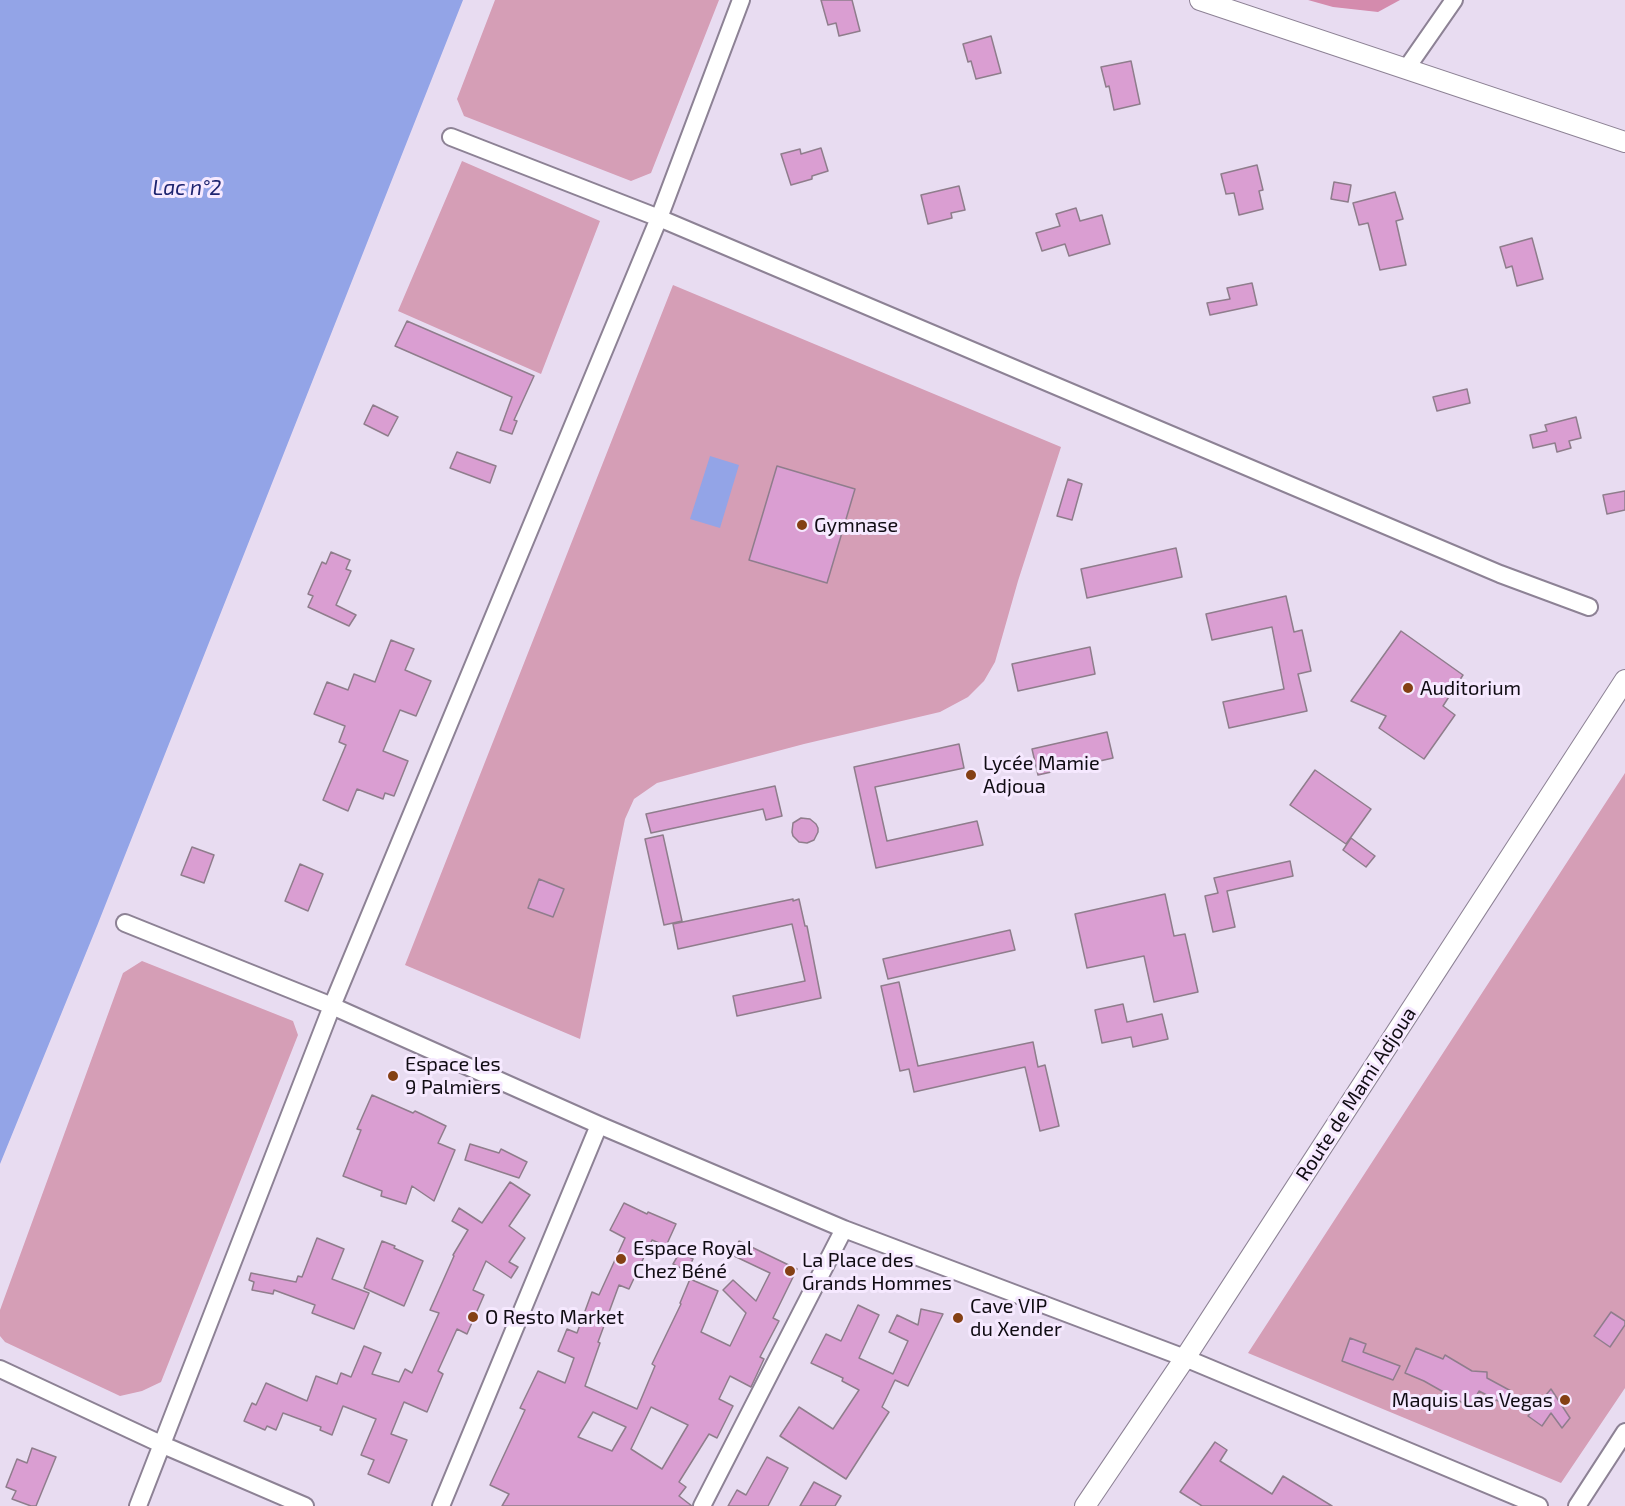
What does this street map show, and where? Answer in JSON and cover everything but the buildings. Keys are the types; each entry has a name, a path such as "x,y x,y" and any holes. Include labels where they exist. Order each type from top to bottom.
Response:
{"street":[{"path":"138,1506 332,1006 659,218 741,0"},
{"path":"1200,0 1625,142"},
{"path":"1406,69 1454,0"},
{"path":"451,137 659,218 1500,574 1589,608"},
{"name":"Route de Mami Adjoua","path":"1085,1506 1185,1358 1625,680"},
{"path":"125,923 332,1006 599,1125 844,1229 1185,1358 1539,1506"},
{"path":"441,1506 599,1125"},
{"path":"702,1506 844,1229"},
{"path":"0,1370 163,1445 305,1506"},
{"path":"1577,1506 1625,1432"}],"shaded area":[{"path":"495,0 719,0 651,173 631,181 464,116 457,99"},
{"path":"1308,0 1400,0 1378,12 1333,7"},
{"path":"462,161 600,221 541,374 398,311"},
{"path":"673,285 1061,447 995,662 984,681 968,697 940,712 804,744 657,783 634,799 625,819 580,1039 405,965"},
{"path":"1625,773 1625,1388 1561,1483 1248,1353"},
{"path":"142,961 293,1021 298,1035 161,1382 142,1391 120,1396 5,1342 0,1336 0,1310 123,973"}],"water":[{"name":"Lac n°2","path":"0,0 463,0 97,926 0,1164"},
{"path":"710,456 739,465 720,528 690,519"}],"place":[{"name":"Gymnase","path":"802,525"},
{"name":"Auditorium","path":"1408,688"},
{"name":"Lycée Mamie Adjoua","path":"971,775"},
{"name":"Espace les 9 Palmiers","path":"393,1076"},
{"name":"Espace Royal Chez Béné","path":"621,1259"},
{"name":"La Place des Grands Hommes","path":"790,1271"},
{"name":"O Resto Market","path":"473,1317"},
{"name":"Cave VIP du Xender","path":"958,1318"},
{"name":"Maquis Las Vegas","path":"1565,1400"}]}
